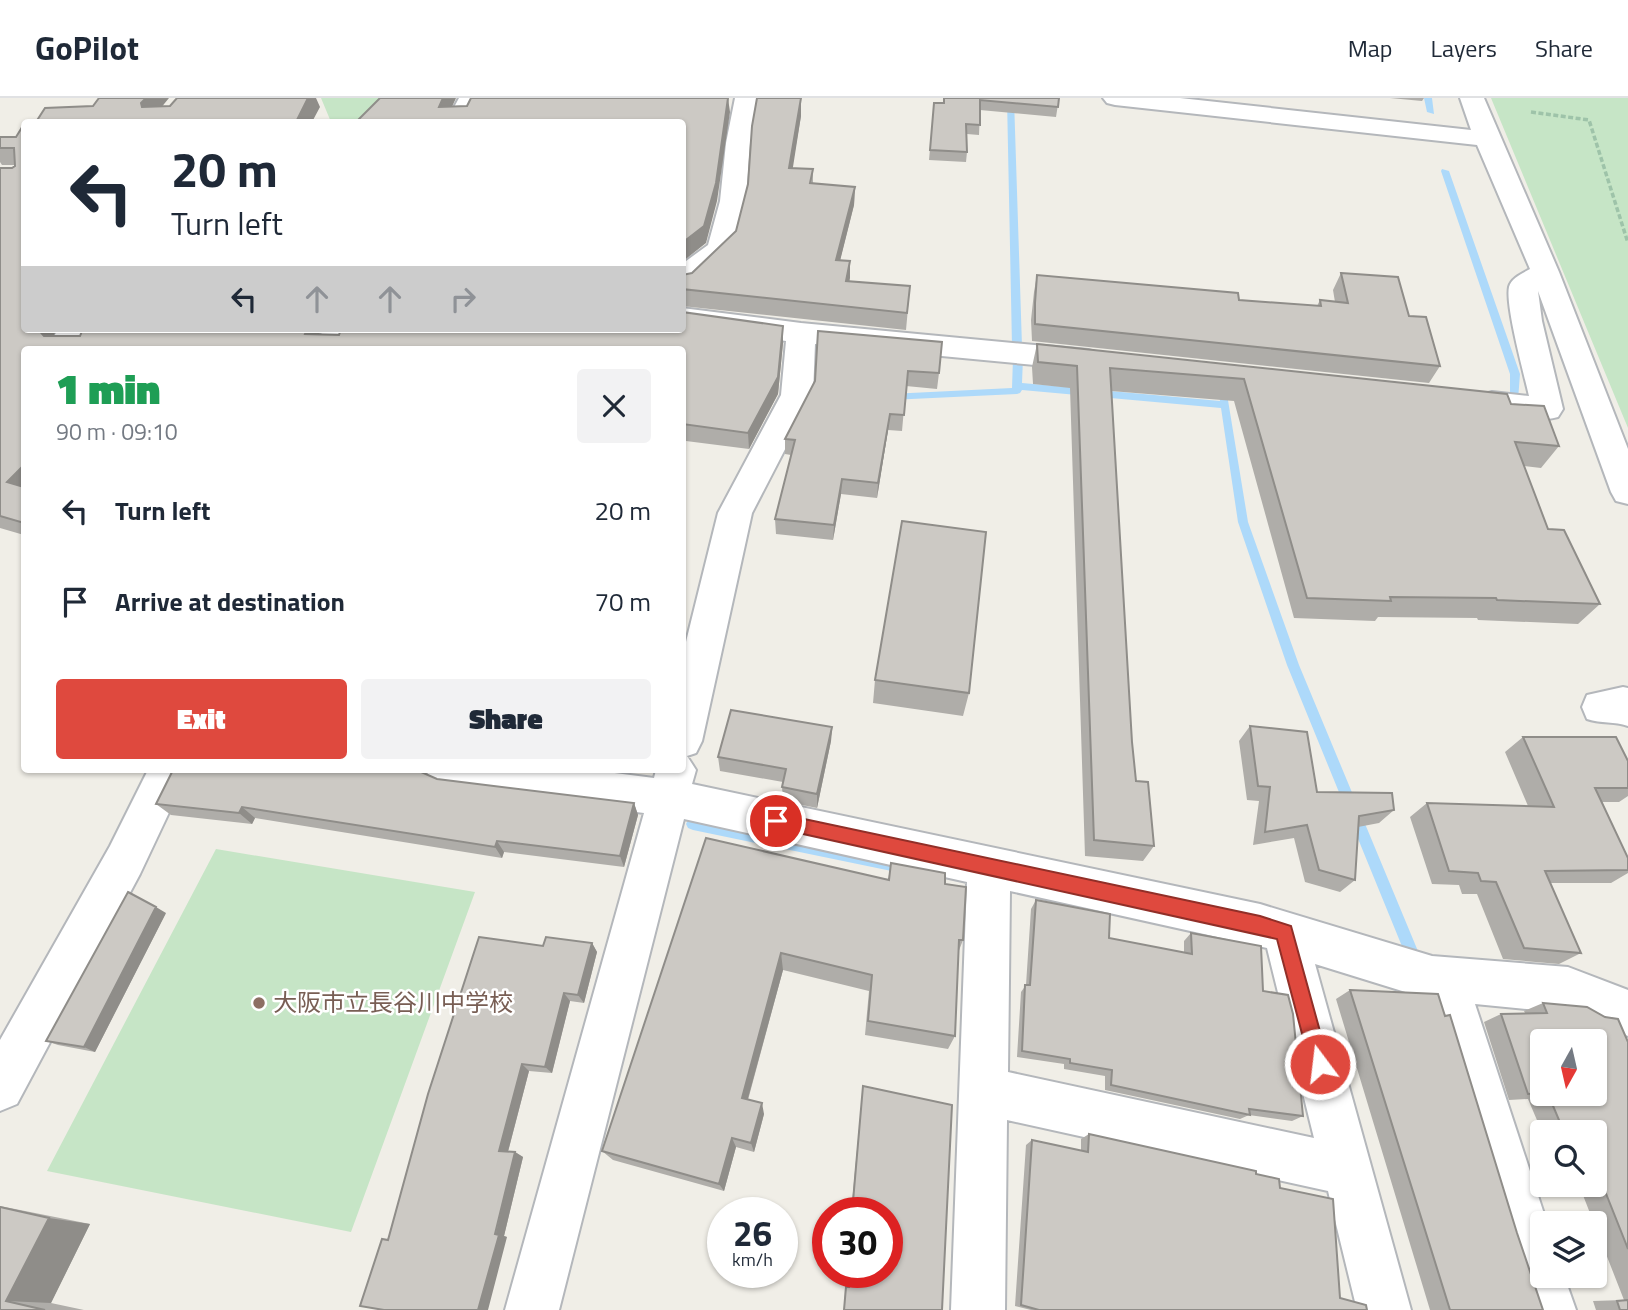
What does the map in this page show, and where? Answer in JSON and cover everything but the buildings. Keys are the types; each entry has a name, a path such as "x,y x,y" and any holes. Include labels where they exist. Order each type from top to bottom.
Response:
{"street":[{"path":"460,119 471,98"},
{"path":"686,275 721,248 733,201 738,142 747,98"},
{"path":"1115,98 1167,101 1486,139"},
{"path":"1472,98 1486,139 1545,272 1628,492"},
{"path":"1464,400 1547,409 1527,321 1523,286 1545,272"},
{"path":"686,318 801,333 1121,363"},
{"path":"71,333 65,342 72,346"},
{"path":"686,724 735,513 797,395 801,333"},
{"path":"0,1087 125,860 168,773"},
{"path":"499,773 673,784 989,866 1260,925 1432,978 1568,990 1628,1013"},
{"path":"532,1310 673,784"},
{"path":"978,1310 989,866"},
{"path":"1285,933 1384,1310"},
{"path":"1444,979 1549,1310"},
{"path":"983,1091 1347,1170"}],"path":[{"path":"1531,112 1589,120 1628,243"}],"green space":[{"path":"321,98 401,98 380,119 330,119"},
{"path":"1491,98 1628,98 1628,428"},
{"path":"216,849 475,892 351,1232 47,1171"}],"waterway":[{"path":"1428,98 1431,112"},
{"path":"1010,99 1017,346"},
{"path":"1445,171 1515,374 1515,398 1502,396"},
{"path":"1017,386 1018,358"},
{"path":"1222,384 1243,522 1293,665 1413,956"},
{"path":"890,397 1017,391 1017,386"},
{"path":"1017,386 1225,405"},
{"path":"693,824 906,868"}],"place":[{"name":"大阪市立長谷川中学校","path":"259,1003"}],"route":[{"path":"776,821 1260,925 1285,933 1320,1064"}]}
